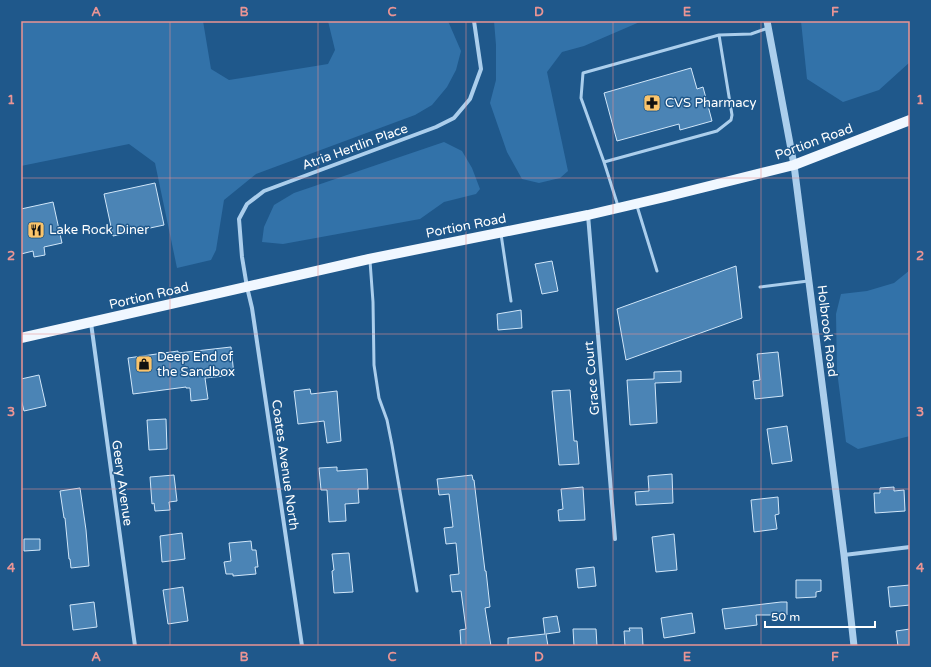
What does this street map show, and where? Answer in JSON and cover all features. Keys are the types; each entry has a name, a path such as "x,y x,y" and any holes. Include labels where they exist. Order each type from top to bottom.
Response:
{"main road":[{"name":"Portion Road","path":"21,338 369,259 636,204 794,165 910,120"}],"street":[{"name":"Atria Hertlin Place","path":"247,287 240,242 239,219 247,204 264,191 436,127 454,118 470,99 481,69 474,21"},
{"name":"Holbrook Road","path":"768,25 794,165 844,555 854,646"},
{"name":"Grace Court","path":"588,215 615,539"},
{"name":"Coates Avenue North","path":"247,287 252,308 302,646"},
{"name":"Geery Avenue","path":"91,323 135,646"},
{"path":"844,555 910,546"}],"lane":[{"path":"618,208 604,162 581,98 583,73 719,34 751,34 768,25"},
{"path":"604,162 717,131 731,120 732,116 719,34"},
{"path":"636,204 657,271"},
{"path":"501,233 511,301"},
{"path":"369,259 374,365 379,398 388,426 417,590"},
{"path":"760,287 809,281"}],"shaded area":[{"path":"21,21 203,21 211,69 229,80 328,64 335,50 328,21 448,21 461,51 456,70 447,87 432,105 415,115 256,174 224,200 216,250 211,260 177,268 155,163 129,144 21,166"},
{"path":"494,21 642,21 584,46 562,52 547,72 568,171 560,178 539,183 522,179 507,152 490,103 496,80"},
{"path":"801,21 910,21 910,62 879,90 843,102 807,79"},
{"path":"444,142 462,151 472,168 480,189 476,194 444,202 420,219 283,244 262,242 264,227 274,205 294,193"},
{"path":"910,270 910,436 858,449 846,442 837,371 836,314 841,294 867,291 894,283"}],"building":[{"path":"691,68 697,89 703,87 712,121 680,130 679,124 617,141 604,93"},
{"path":"155,183 164,225 113,236 104,194"},
{"path":"53,202 62,243 44,247 45,255 34,257 33,251 21,254 21,209"},
{"path":"552,261 558,291 542,294 535,264"},
{"path":"736,266 742,318 626,360 617,309"},
{"path":"521,310 522,328 498,330 497,314"},
{"path":"231,347 234,375 205,378 208,399 191,401 190,388 186,387 133,394 128,358 178,351 178,353"},
{"path":"778,352 783,396 755,399 753,381 760,380 757,354"},
{"path":"681,371 681,382 655,383 657,423 630,425 627,380 654,379 654,372"},
{"path":"39,375 46,406 24,411 21,399 21,379"},
{"path":"310,389 311,394 337,391 341,441 327,443 324,421 298,424 294,391"},
{"path":"570,390 574,441 577,441 579,464 559,465 552,391"},
{"path":"166,419 167,449 149,450 147,420"},
{"path":"787,426 792,461 772,464 767,429"},
{"path":"337,467 337,471 367,469 368,489 358,489 359,503 345,504 346,521 329,522 327,490 321,490 319,468"},
{"path":"672,474 673,503 636,505 635,492 649,491 648,476"},
{"path":"174,475 177,501 169,502 170,510 155,511 154,503 152,504 150,477"},
{"path":"472,475 474,480 490,607 485,608 491,646 461,646 460,630 466,629 461,591 452,592 450,575 459,574 456,543 446,544 444,528 453,527 449,494 439,495 437,479"},
{"path":"583,487 585,520 559,521 558,510 563,509 561,489"},
{"path":"894,487 894,491 904,490 905,511 875,513 874,493 880,493 880,488"},
{"path":"80,488 89,566 71,568 60,491"},
{"path":"778,497 779,514 775,515 777,529 754,532 751,500"},
{"path":"182,533 185,559 162,562 160,536"},
{"path":"674,534 677,570 656,572 652,537"},
{"path":"24,539 40,539 40,550 24,551"},
{"path":"251,541 252,550 256,550 258,567 255,567 256,574 233,576 233,574 226,574 224,562 231,561 229,543"},
{"path":"349,553 353,592 334,593 332,554"},
{"path":"594,567 596,586 578,588 576,569"},
{"path":"796,580 821,580 821,591 816,592 816,597 796,598"},
{"path":"910,585 910,605 890,607 888,587"},
{"path":"183,587 188,621 168,624 163,590"},
{"path":"94,602 97,627 73,630 70,605"},
{"path":"787,602 787,615 756,615 757,625 725,629 722,609"},
{"path":"692,613 695,633 664,638 661,618"},
{"path":"557,616 560,632 546,634 548,646 508,646 508,638 545,634 543,618"},
{"path":"629,628 642,628 643,646 625,646 624,631 630,631"},
{"path":"573,629 596,629 597,646 574,646"},
{"path":"910,629 910,646 898,646 896,631"}],"place":[{"name":"CVS Pharmacy","path":"652,103"},
{"name":"Lake Rock Diner","path":"36,230"},
{"name":"Deep End of the Sandbox","path":"144,364"}]}
